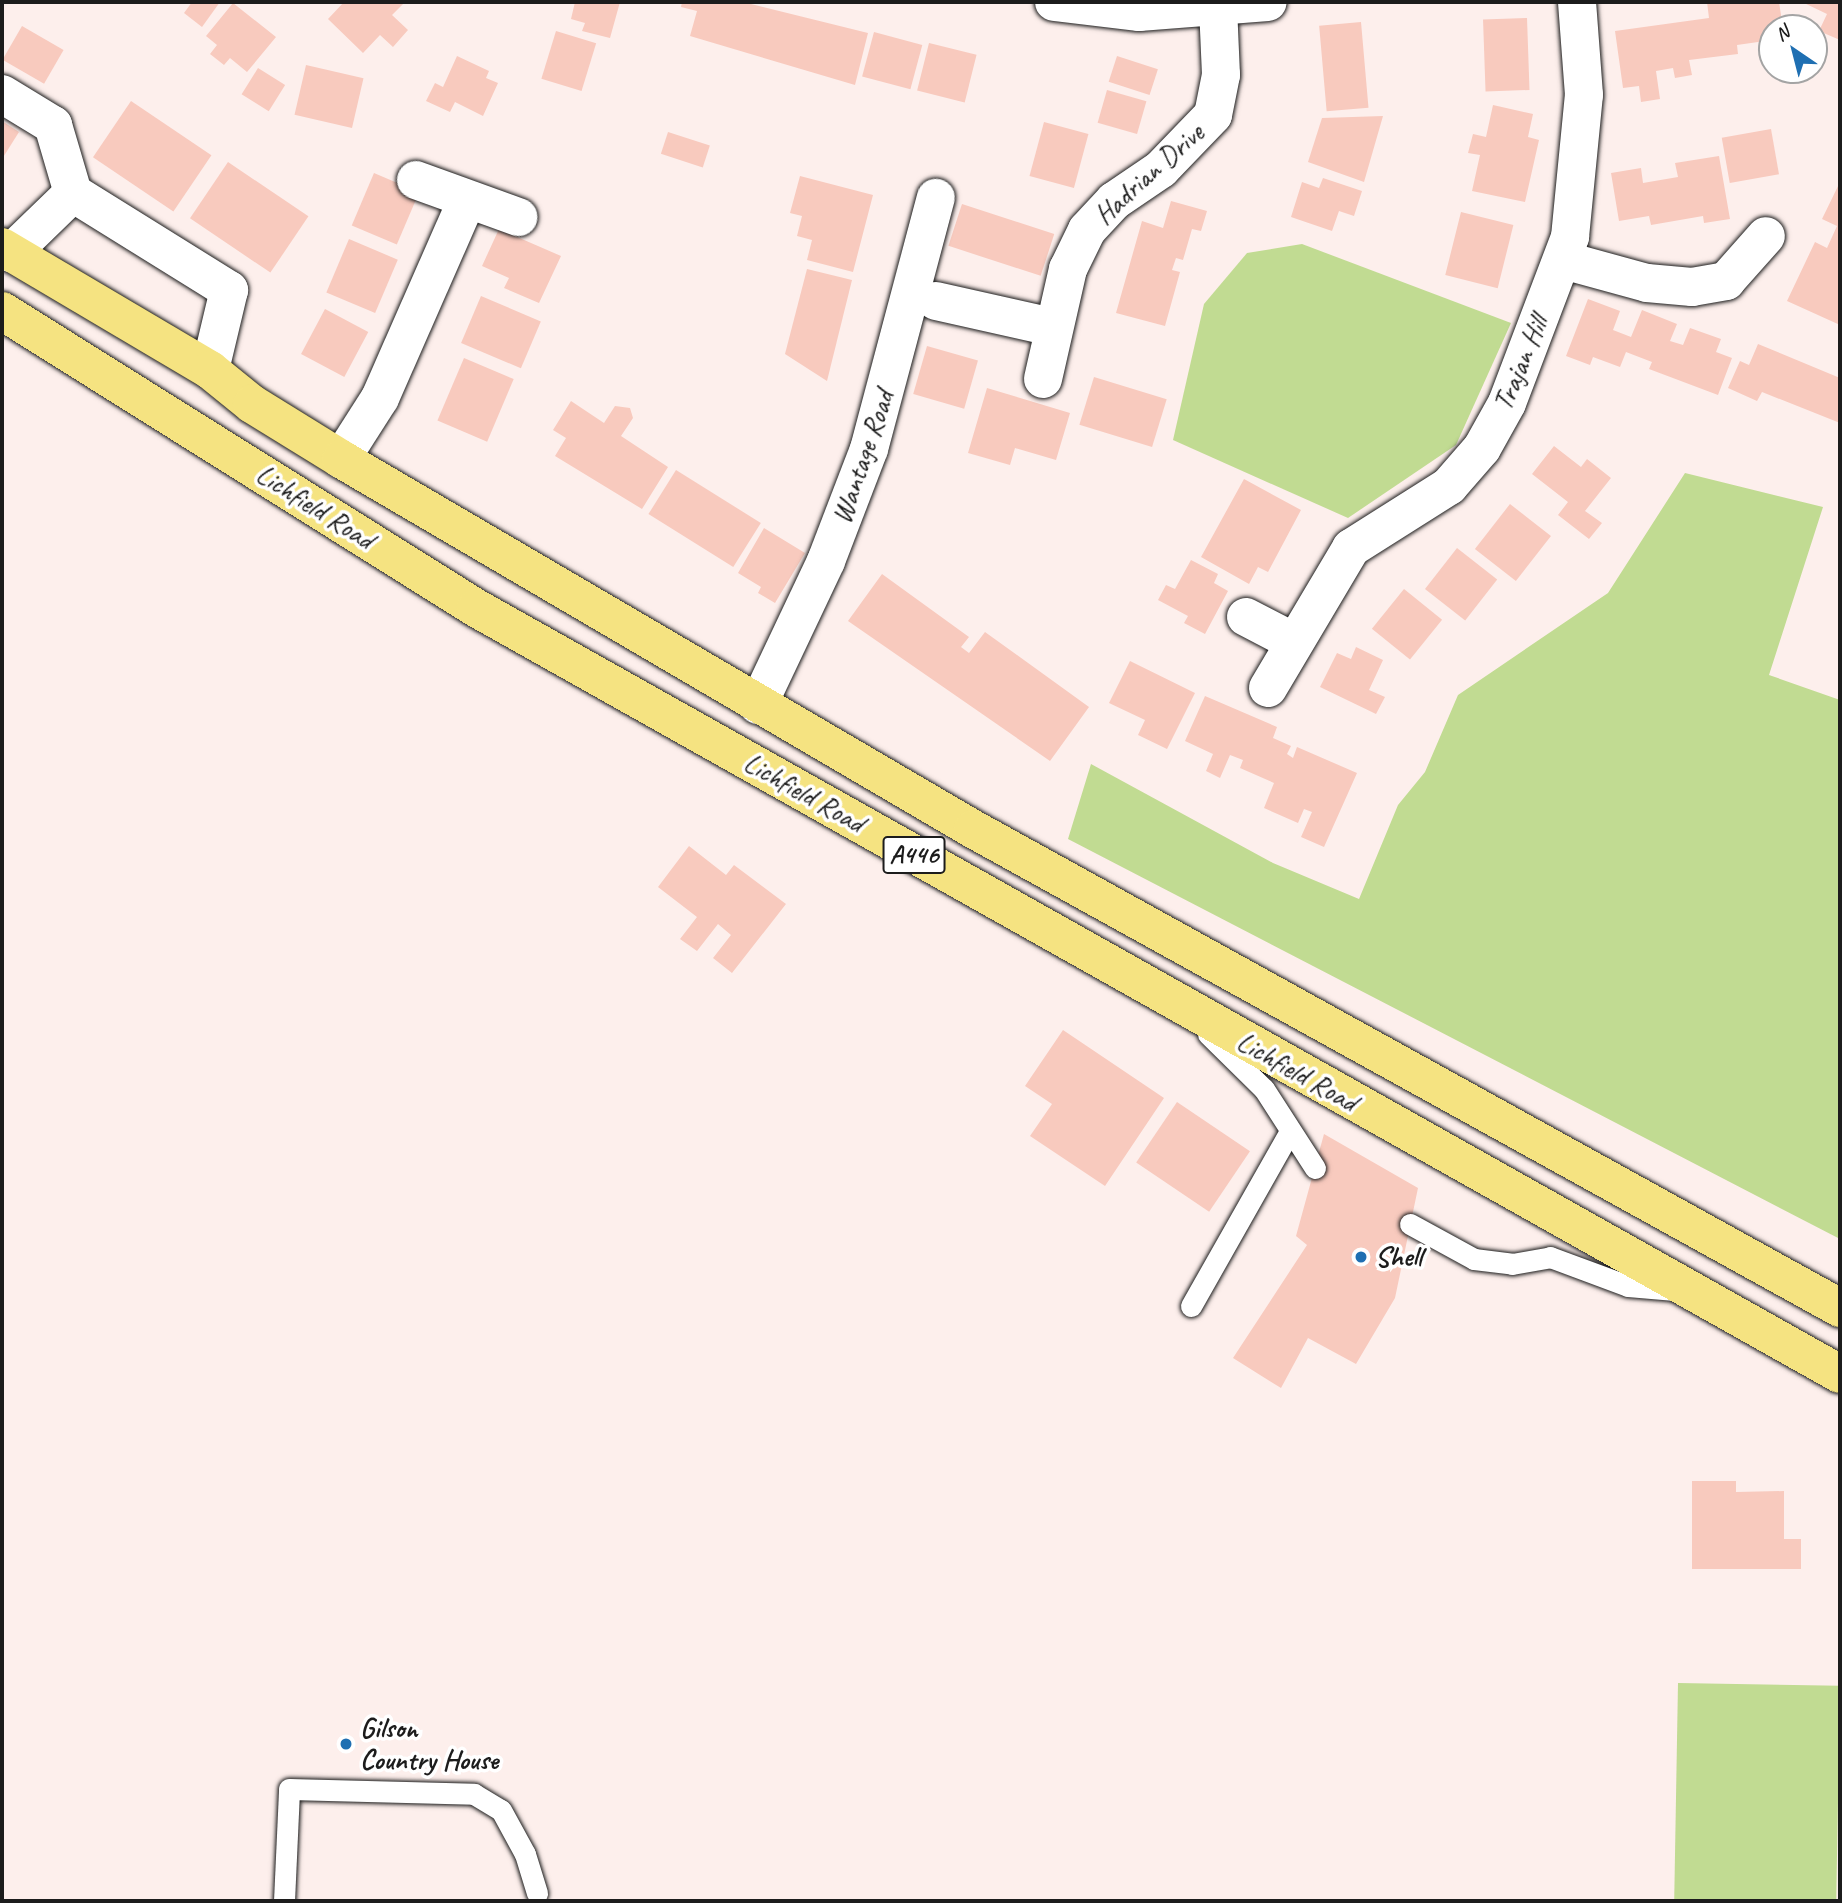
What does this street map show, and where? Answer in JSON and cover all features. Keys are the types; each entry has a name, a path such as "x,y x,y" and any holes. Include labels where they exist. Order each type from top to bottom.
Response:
{"highway":[{"name":"Lichfield Road","path":"6,250 210,370 252,404 341,459 758,705 1840,1308"},
{"name":"Lichfield Road","path":"2,311 476,608 1684,1291 1840,1374"}],"street":[{"path":"1054,2 1139,12 1268,2"},
{"name":"Trajan Hill","path":"1268,688 1351,548 1448,486 1482,448 1507,404 1563,260 1574,209 1584,95 1577,2"},
{"name":"Hadrian Drive","path":"1043,379 1052,327 1068,269 1087,230 1114,201 1161,169 1213,115 1221,75 1218,6"},
{"path":"2,94 53,125 73,193 229,290 210,370"},
{"path":"416,180 518,217"},
{"path":"6,250 73,193"},
{"name":"Wantage Road","path":"758,705 826,561 869,449 936,198"},
{"path":"341,459 380,398 467,200"},
{"path":"1563,260 1647,283 1692,287 1726,281 1766,236"},
{"path":"936,300 1052,327"},
{"path":"1247,617 1294,642"}],"lane":[{"path":"1157,993 1264,1088 1289,1133 1315,1168"},
{"path":"1191,1306 1289,1133"},
{"path":"1410,1224 1474,1259 1512,1264 1550,1257 1628,1286 1684,1291"},
{"path":"284,1901 289,1789 474,1794 501,1810 525,1854 537,1893"}],"green space":[{"path":"1302,244 1511,323 1456,445 1348,518 1173,440 1204,304 1247,253"},
{"path":"1685,473 1823,507 1769,675 1840,700 1840,1239 1068,839 1091,764 1273,863 1359,899 1398,805 1425,772 1458,695 1608,593"},
{"path":"1678,1683 1840,1686 1836,1901 1674,1901"}],"building":[{"path":"192,2 220,2 202,27 184,13"},
{"path":"344,2 405,2 392,15 408,30 393,47 380,35 363,53 328,19"},
{"path":"575,2 620,2 610,38 582,31 585,23 571,19"},
{"path":"682,2 743,2 868,33 855,85 690,36 697,11 681,7"},
{"path":"1707,2 1779,2 1781,14 1758,14 1758,42 1737,45 1738,54 1689,60 1692,75 1675,78 1673,68 1656,71 1660,99 1641,102 1639,86 1623,88 1615,31 1709,18"},
{"path":"1802,2 1840,2 1840,40 1828,35 1827,14"},
{"path":"233,3 276,37 247,72 230,58 224,65 210,54 217,45 206,36"},
{"path":"1527,18 1530,90 1486,91 1483,20"},
{"path":"1361,22 1368,108 1327,111 1319,26"},
{"path":"22,26 64,50 44,84 3,60"},
{"path":"556,31 596,43 582,91 541,79"},
{"path":"874,32 922,45 910,89 862,76"},
{"path":"929,43 977,55 965,102 917,91"},
{"path":"457,56 489,71 486,78 498,83 483,116 455,102 450,112 426,101 435,83 443,87"},
{"path":"1117,56 1158,69 1150,95 1109,82"},
{"path":"306,65 363,78 352,128 295,115"},
{"path":"258,68 285,85 269,111 242,94"},
{"path":"1107,90 1146,101 1137,134 1098,123"},
{"path":"131,101 211,155 173,212 93,157"},
{"path":"1493,105 1533,114 1528,137 1539,140 1525,202 1472,191 1480,155 1468,153 1473,134 1486,137"},
{"path":"1383,116 1364,182 1308,162 1322,118"},
{"path":"2,121 19,132 2,159"},
{"path":"1044,122 1088,134 1074,188 1030,176"},
{"path":"1771,129 1779,174 1730,183 1722,138"},
{"path":"668,132 710,146 703,167 661,154"},
{"path":"1719,156 1730,219 1704,223 1703,216 1651,225 1649,216 1619,221 1611,173 1641,168 1643,183 1678,177 1675,163"},
{"path":"228,162 308,216 270,273 190,218"},
{"path":"374,173 419,192 397,245 352,225"},
{"path":"800,176 873,195 853,272 807,260 812,240 797,236 802,216 790,213"},
{"path":"1323,178 1362,191 1354,216 1339,211 1332,231 1291,217 1302,182 1319,188"},
{"path":"1840,182 1840,325 1787,301 1815,242 1827,248 1837,226 1822,219"},
{"path":"1171,201 1207,211 1201,231 1192,229 1183,260 1176,258 1172,270 1180,272 1165,326 1116,313 1142,221 1163,228"},
{"path":"962,204 1054,234 1041,276 948,246"},
{"path":"1461,212 1513,225 1498,288 1445,275"},
{"path":"499,229 561,256 539,303 504,288 509,278 482,266"},
{"path":"349,239 398,260 375,313 326,292"},
{"path":"807,269 852,280 827,381 785,354"},
{"path":"481,296 541,321 521,368 461,343"},
{"path":"1588,299 1620,311 1613,330 1631,337 1642,310 1677,324 1670,341 1683,345 1690,328 1721,339 1716,352 1732,358 1718,395 1649,369 1652,362 1626,352 1620,367 1593,357 1590,365 1566,356"},
{"path":"325,309 368,332 344,377 301,354"},
{"path":"1758,344 1840,378 1840,423 1762,392 1757,401 1728,388 1740,361 1749,365"},
{"path":"927,346 978,361 964,409 913,394"},
{"path":"464,358 514,379 487,442 437,421"},
{"path":"1094,377 1167,399 1152,447 1079,425"},
{"path":"987,388 1070,413 1056,460 1015,448 1010,465 968,453"},
{"path":"571,401 604,423 615,406 630,408 633,418 621,436 668,467 642,509 555,456 566,438 553,430"},
{"path":"1554,446 1581,467 1587,459 1611,478 1585,511 1602,523 1589,539 1558,515 1568,502 1532,474"},
{"path":"676,470 761,523 733,567 648,514"},
{"path":"1244,479 1301,510 1268,572 1258,567 1249,584 1201,557"},
{"path":"1510,504 1551,536 1516,581 1475,549"},
{"path":"764,528 805,553 775,603 758,593 761,587 738,573"},
{"path":"1457,548 1497,579 1465,620 1425,589"},
{"path":"1191,560 1218,574 1214,583 1228,591 1205,634 1184,623 1188,616 1158,600 1166,585 1175,589"},
{"path":"882,574 969,637 961,647 969,653 985,632 1089,707 1050,761 848,621"},
{"path":"1404,589 1442,620 1410,659 1372,629"},
{"path":"1356,647 1383,660 1369,690 1385,697 1376,714 1320,687 1337,653 1351,659"},
{"path":"1130,661 1195,693 1167,749 1138,735 1145,720 1109,703"},
{"path":"1205,696 1277,727 1273,738 1291,746 1287,754 1293,758 1297,747 1357,773 1324,847 1301,837 1312,812 1304,809 1298,823 1264,808 1274,783 1240,768 1243,760 1230,755 1220,778 1206,771 1213,754 1185,741"},
{"path":"689,846 726,875 734,865 786,904 732,973 713,958 731,935 718,924 697,951 680,939 697,917 658,887"},
{"path":"1063,1030 1164,1098 1105,1186 1030,1136 1052,1104 1025,1086"},
{"path":"1177,1102 1250,1151 1209,1212 1136,1163"},
{"path":"1324,1134 1418,1188 1395,1298 1356,1364 1308,1338 1281,1388 1233,1358 1307,1245 1296,1236"},
{"path":"1692,1481 1736,1481 1736,1492 1784,1491 1784,1539 1801,1539 1801,1569 1692,1569"}],"place":[{"name":"Shell","path":"1361,1257"},
{"name":"Gilson Country House","path":"346,1744"}]}
